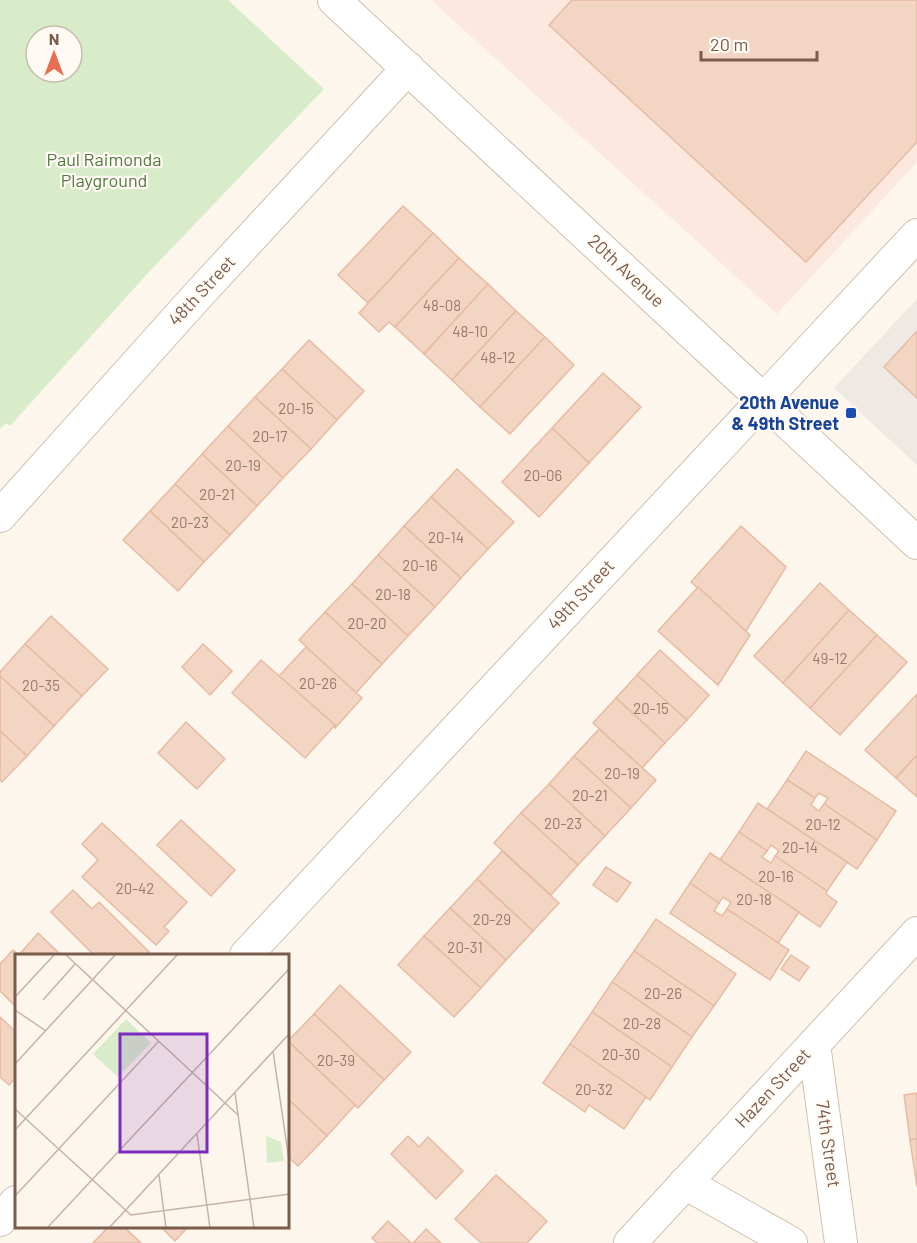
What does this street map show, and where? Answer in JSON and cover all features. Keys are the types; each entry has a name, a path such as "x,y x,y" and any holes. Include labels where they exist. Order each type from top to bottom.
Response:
{"street":[{"name":"20th Avenue","path":"333,0 917,543"},
{"name":"48th Street","path":"0,516 199,294 408,68"},
{"name":"49th Street","path":"247,954 917,235"},
{"name":"Hazen Street","path":"630,1243 917,933"},
{"name":"74th Street","path":"814,1044 841,1243"},
{"path":"685,1183 791,1243"},
{"path":"0,1220 15,1203"}],"shaded area":[{"path":"431,0 917,0 917,162 777,314"},
{"path":"917,299 917,465 834,388"}],"green space":[{"name":"Paul Raimonda Playground","path":"0,0 228,0 324,89 148,273 10,426 6,423 0,429"}],"building":[{"path":"572,0 917,0 917,142 806,262 549,25"},
{"path":"403,206 433,233 368,303 338,275"},
{"path":"433,233 459,258 395,327 389,322 379,332 359,313"},
{"path":"459,258 488,284 424,354 395,327"},
{"path":"488,284 516,311 452,380 424,354"},
{"path":"516,311 545,337 480,407 452,380"},
{"path":"917,331 917,398 884,367"},
{"path":"545,337 574,365 510,434 480,407"},
{"path":"309,340 364,391 337,420 282,369"},
{"path":"282,369 337,420 311,449 255,397"},
{"path":"603,373 641,407 589,463 552,428"},
{"path":"255,397 311,449 283,478 228,426"},
{"path":"228,426 283,478 257,506 202,454"},
{"path":"552,428 589,463 539,517 502,482"},
{"path":"202,454 257,506 230,535 175,484"},
{"path":"457,469 514,522 488,549 431,497"},
{"path":"175,484 230,535 204,562 150,511"},
{"path":"431,497 488,549 461,578 404,526"},
{"path":"150,511 204,562 178,591 123,540"},
{"path":"404,526 461,578 435,607 378,555"},
{"path":"741,526 786,567 746,631 691,582"},
{"path":"378,555 435,607 408,636 352,584"},
{"path":"820,583 849,610 783,683 754,656"},
{"path":"352,584 408,636 382,664 325,612"},
{"path":"698,587 750,635 718,685 658,631"},
{"path":"849,610 877,635 810,708 783,683"},
{"path":"325,612 382,664 356,693 299,640"},
{"path":"51,616 108,669 82,696 25,644"},
{"path":"877,635 907,662 840,735 810,708"},
{"path":"25,644 82,696 54,726 0,676 0,672"},
{"path":"203,644 232,671 210,695 182,667"},
{"path":"306,647 362,698 335,728 335,725 279,676"},
{"path":"660,650 709,695 687,720 637,675"},
{"path":"261,660 335,725 305,758 232,693"},
{"path":"637,675 687,720 665,743 616,698"},
{"path":"0,676 54,726 27,756 0,731"},
{"path":"917,694 917,755 896,778 865,750"},
{"path":"616,698 665,743 642,768 593,723"},
{"path":"186,722 225,759 197,789 158,753"},
{"path":"599,729 656,780 631,808 574,756"},
{"path":"0,731 27,756 2,782 0,780"},
{"path":"806,751 896,811 877,840 824,804 828,798 819,793 815,798 787,780"},
{"path":"917,755 917,797 896,778"},
{"path":"574,756 631,808 605,836 549,784"},
{"path":"787,780 815,798 811,805 819,811 824,804 877,840 857,869 767,809"},
{"path":"549,784 605,836 578,865 521,813"},
{"path":"758,803 847,862 827,891 775,856 779,851 771,845 767,851 739,832"},
{"path":"521,813 578,865 551,895 494,843"},
{"path":"181,820 235,870 211,896 157,845"},
{"path":"102,823 187,902 164,927 169,931 156,945 82,877 98,860 82,844"},
{"path":"739,832 767,851 762,857 771,863 775,856 827,891 826,894 837,902 820,927 720,860"},
{"path":"502,851 559,903 533,931 477,879"},
{"path":"710,853 799,912 778,943 727,909 731,902 723,897 719,903 690,883"},
{"path":"606,867 631,883 617,902 593,885"},
{"path":"477,879 533,931 506,960 450,908"},
{"path":"690,883 719,903 714,911 722,916 727,909 789,950 770,980 670,913"},
{"path":"73,890 92,909 99,902 149,952 147,954 93,954 51,912"},
{"path":"450,908 506,960 481,988 424,936"},
{"path":"656,919 736,974 714,1006 634,951"},
{"path":"38,933 60,954 20,954"},
{"path":"424,936 481,988 454,1017 398,965"},
{"path":"13,950 18,954 15,954 15,1006 0,991 0,964"},
{"path":"634,951 714,1006 692,1037 612,982"},
{"path":"791,955 809,967 799,981 781,969"},
{"path":"612,982 692,1037 672,1067 592,1012"},
{"path":"340,985 411,1052 384,1080 314,1014"},
{"path":"592,1012 672,1067 650,1100 570,1044"},
{"path":"314,1014 384,1080 358,1108 290,1043 290,1039"},
{"path":"0,1017 15,1031 15,1078 9,1085 0,1077"},
{"path":"290,1043 355,1105 327,1136 290,1101"},
{"path":"570,1044 646,1097 624,1129 589,1105 585,1112 543,1083"},
{"path":"917,1093 917,1139 910,1140 904,1095"},
{"path":"290,1101 327,1136 298,1166 290,1159"},
{"path":"408,1136 419,1147 428,1137 463,1171 436,1199 391,1154"},
{"path":"917,1139 917,1187 910,1140"},
{"path":"496,1175 547,1221 527,1243 481,1243 455,1219"},
{"path":"388,1221 411,1243 377,1243 372,1238"},
{"path":"107,1228 125,1228 141,1243 93,1243"},
{"path":"162,1228 187,1228 175,1241"},
{"path":"426,1229 441,1243 413,1243"}],"place":[{"name":"20th Avenue & 49th Street","path":"851,413"}]}
